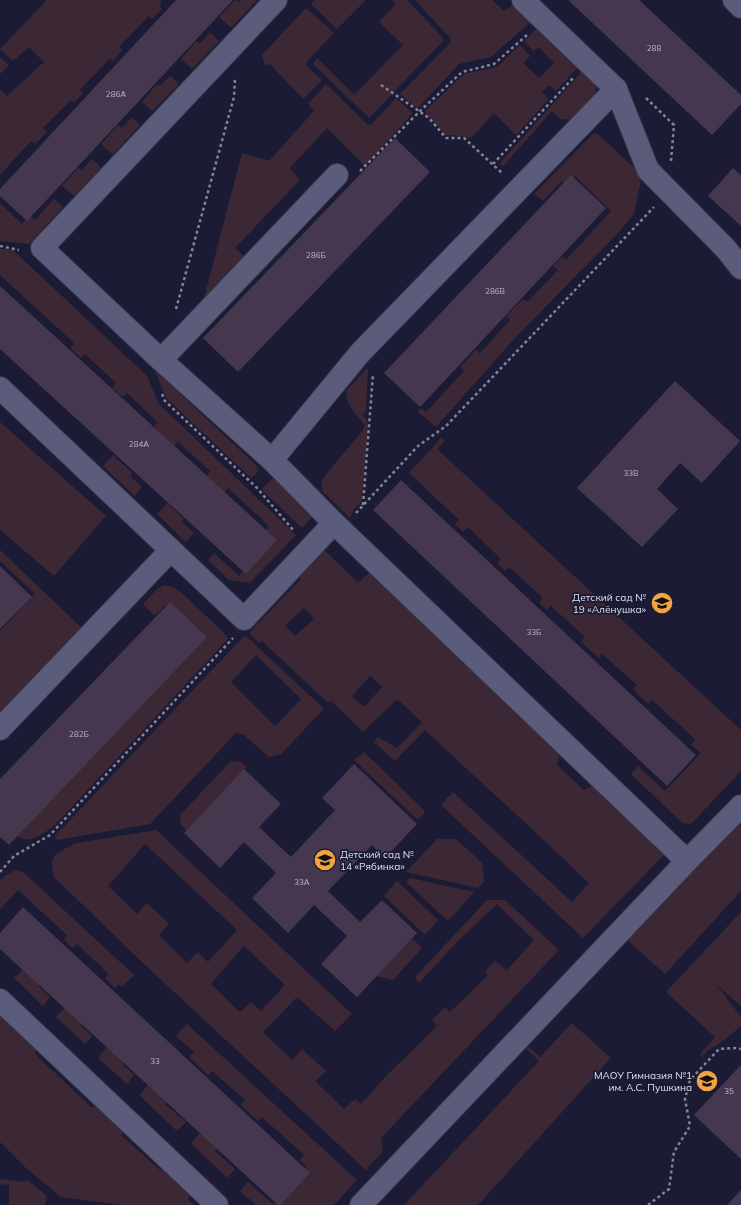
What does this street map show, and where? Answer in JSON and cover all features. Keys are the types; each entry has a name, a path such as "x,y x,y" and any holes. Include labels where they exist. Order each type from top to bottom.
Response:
{"street":[{"path":"276,0 42,248 161,360 272,460 344,520 686,861"},
{"path":"523,0 616,89 648,170 726,249 741,268"},
{"path":"734,0 741,7"},
{"path":"272,460 360,353 616,89"},
{"path":"161,360 348,174"},
{"path":"0,388 244,619 344,520"},
{"path":"0,729 171,550"},
{"path":"361,1205 686,861 741,806"},
{"path":"0,1000 217,1205"}],"path":[{"path":"348,174 462,72 494,64 543,19"},
{"path":"186,334 177,321 176,308 234,97 235,42"},
{"path":"493,164 577,74"},
{"path":"382,85 429,118 446,138 464,138 519,189"},
{"path":"344,520 363,506 418,446 446,426 636,224 669,191"},
{"path":"363,506 373,372"},
{"path":"0,872 14,856 50,835 236,635 244,619"},
{"path":"648,1205 669,1189 674,1152 690,1126 685,1099 690,1080 719,1049 741,1049"}],"shaded area":[{"path":"45,0 160,0 162,2 159,6 162,9 152,19 149,16 119,47 122,50 113,61 110,58 80,90 83,93 74,103 71,100 43,128 47,132 35,144 31,141 0,175 0,90 7,96 44,62 29,47 13,61 0,49 45,2"},
{"path":"235,0 239,2 241,0 257,0 232,27 230,27 219,17"},
{"path":"315,0 366,0 337,29 311,4"},
{"path":"392,0 407,0 443,38 443,41 370,117 368,117 313,64 317,58 354,95 403,45 379,22 396,4"},
{"path":"415,0 492,0 504,11 516,3 536,17 491,57 459,64 418,108 416,108 400,94 451,42 450,38"},
{"path":"306,8 334,33 307,61 307,66 322,80 303,99 270,64 265,65 262,55"},
{"path":"542,24 582,63 556,91 549,85 542,92 549,99 516,135 494,113 471,138 445,135 426,113 426,110 464,74 497,67 520,45 530,56 523,63 539,78 554,63 539,47 533,51 524,41"},
{"path":"210,32 219,41 192,69 181,59 196,41 200,44"},
{"path":"0,57 9,65 0,74"},
{"path":"585,68 597,85 595,95 573,120 560,119 552,111 503,166 500,163"},
{"path":"170,76 178,83 178,85 152,111 142,102 157,84 160,86"},
{"path":"326,84 368,125 372,124 396,98 413,113 365,166 327,128 290,168 300,180 235,248 249,261 200,313 242,153 269,161 314,111 308,104"},
{"path":"132,117 139,124 139,126 112,154 101,144 118,125 122,128"},
{"path":"594,133 599,135 642,175 634,214 619,232 515,338 436,427 418,412 421,408 426,412 464,371 460,367 476,350 480,353 510,320 506,316 523,299 527,302 558,270 553,266 562,256 566,260 611,211 575,176 567,185 562,181 543,201 534,194"},
{"path":"92,159 100,166 100,169 75,195 73,195 62,186 78,168 82,170"},
{"path":"54,199 63,207 29,244 0,241 0,203 22,224 30,216 35,220"},
{"path":"0,249 13,250 147,376 159,404 296,535 250,583 229,580 208,560 214,553 239,576 273,539 265,531 269,526 228,488 224,492 207,476 210,471 178,442 174,446 154,427 157,422 127,393 123,397 112,388 116,383 85,354 81,358 70,348 74,343 0,275"},
{"path":"106,324 113,324 177,385 178,392 256,465 258,472 251,478 166,398 155,371"},
{"path":"368,367 366,411 362,415 367,419 368,431 362,501 354,509 350,518 323,492 321,483 324,477 363,430 365,425 352,409 346,395 347,390"},
{"path":"0,422 106,516 54,576 0,530"},
{"path":"441,437 445,441 437,449 741,730 741,771 691,824 683,823 678,819 631,774 638,766 665,791 701,753 691,745 695,739 652,700 648,704 633,690 637,685 602,654 599,658 581,642 585,637 551,606 547,610 539,603 543,598 509,567 506,571 497,564 501,559 468,527 463,532 455,524 459,520 409,473"},
{"path":"113,455 132,473 130,476 142,487 135,496 103,466"},
{"path":"274,477 313,516 302,528 263,491 262,489"},
{"path":"167,503 184,519 182,522 194,533 186,542 157,514"},
{"path":"321,547 358,583 373,569 562,746 557,765 584,790 600,782 668,851 583,938 441,805 453,792 572,902 589,883 531,828 425,730 395,761 374,742 378,737 397,748 422,722 397,699 363,732 331,701 327,702 262,641 259,643 249,633 301,579 295,573","holes":["304,608 314,619 295,636 285,625","370,676 382,687 364,707 352,696"]},
{"path":"0,550 87,633 0,724 0,631 35,594 0,561"},
{"path":"164,585 173,587 182,593 227,636 228,639 56,824 38,837 32,839 22,839 17,836 201,640 165,605 158,613 157,612 154,615 143,604 157,589"},
{"path":"245,635 322,707 323,710 281,754 269,757 243,734 236,733 150,824 57,840 55,836","holes":["256,655 301,699 275,726 231,682"]},
{"path":"364,752 424,810 424,813 418,820 354,760"},
{"path":"231,761 241,762 247,767 187,831 181,825 180,815"},
{"path":"741,814 741,891 665,974 624,937"},
{"path":"156,830 352,1014 335,1031 297,997 263,1032 292,1060 302,1049 326,1071 315,1081 344,1109 355,1099 361,1104 387,1075 437,1026 432,1020 445,1007 450,1012 488,975 485,971 495,961 507,970 534,940 497,904 456,943 419,983 415,977 487,900 505,900 559,950 381,1138 383,1151 366,1170 144,964 53,876 52,862 54,856 76,843","holes":["145,844 237,930 208,962 198,952 187,963 159,935 169,924 147,903 137,914 108,886","244,946 285,985 261,1011 251,1002 240,1012 211,984"]},
{"path":"437,839 456,839 482,863 484,882 478,888 406,872"},
{"path":"16,870 23,872 134,975 122,987 119,984 115,988 105,979 109,974 77,944 73,948 64,940 67,935 18,890 0,909 0,880"},
{"path":"410,878 474,892 448,921 406,882"},
{"path":"397,881 438,920 425,935 384,896"},
{"path":"741,912 741,1006 716,984 741,1017 741,1026 723,1041 706,1052 702,1057 700,1054 715,1037 666,992"},
{"path":"409,935 422,948 393,980 371,975"},
{"path":"26,967 42,981 38,986 50,997 43,1006 14,978"},
{"path":"0,999 39,1036 35,1054 91,1107 111,1102 128,1117 121,1135 160,1170 177,1165 196,1183 188,1199 194,1205 122,1205 61,1197 27,1169 0,1142"},
{"path":"67,1005 84,1021 80,1025 92,1036 85,1044 56,1017"},
{"path":"572,1023 611,1058 478,1205 404,1205 539,1061 523,1045 525,1044 540,1057"},
{"path":"187,1024 357,1180 334,1205 256,1205 240,1191 248,1182 273,1204 307,1167 300,1160 304,1155 262,1117 258,1121 241,1105 245,1100 212,1071 208,1075 189,1057 194,1052 176,1036"},
{"path":"109,1045 126,1060 122,1064 134,1075 127,1084 98,1058"},
{"path":"150,1083 169,1100 165,1104 186,1122 177,1131 139,1095"},
{"path":"202,1131 219,1147 215,1151 235,1169 227,1178 191,1143"},
{"path":"0,1179 24,1182 27,1180 47,1196 45,1205 9,1205 9,1185 0,1184"}],"building":[{"path":"176,0 233,0 27,221 0,196 0,189"},
{"path":"568,0 639,0 741,95 741,104 712,135"},
{"path":"395,138 430,172 238,372 203,338"},
{"path":"733,168 741,175 741,226 708,196"},
{"path":"571,175 606,208 420,407 384,373"},
{"path":"0,286 277,540 246,574 0,349"},
{"path":"675,381 740,441 702,483 680,463 657,489 678,509 642,547 577,488"},
{"path":"401,480 696,755 667,786 373,510"},
{"path":"0,566 32,597 0,629"},
{"path":"170,602 207,637 9,845 0,837 0,779"},
{"path":"354,764 417,824 385,858 372,845 328,891 360,922 382,900 417,933 357,997 321,964 347,936 314,905 288,933 252,898 276,873 244,842 220,868 184,833 244,769 281,804 259,827 291,857 335,810 322,798"},
{"path":"23,907 310,1173 280,1205 278,1205 0,949 0,933"},
{"path":"740,1066 741,1067 741,1159 694,1115"},
{"path":"741,1190 741,1205 727,1205"}],"place":[{"name":"Детский сад № 19 «Алёнушка»","path":"662,603"},
{"name":"Детский сад № 14 «Рябинка»","path":"325,860"},
{"name":"МАОУ Гимназия №1 им. А.С. Пушкина","path":"707,1081"}]}
